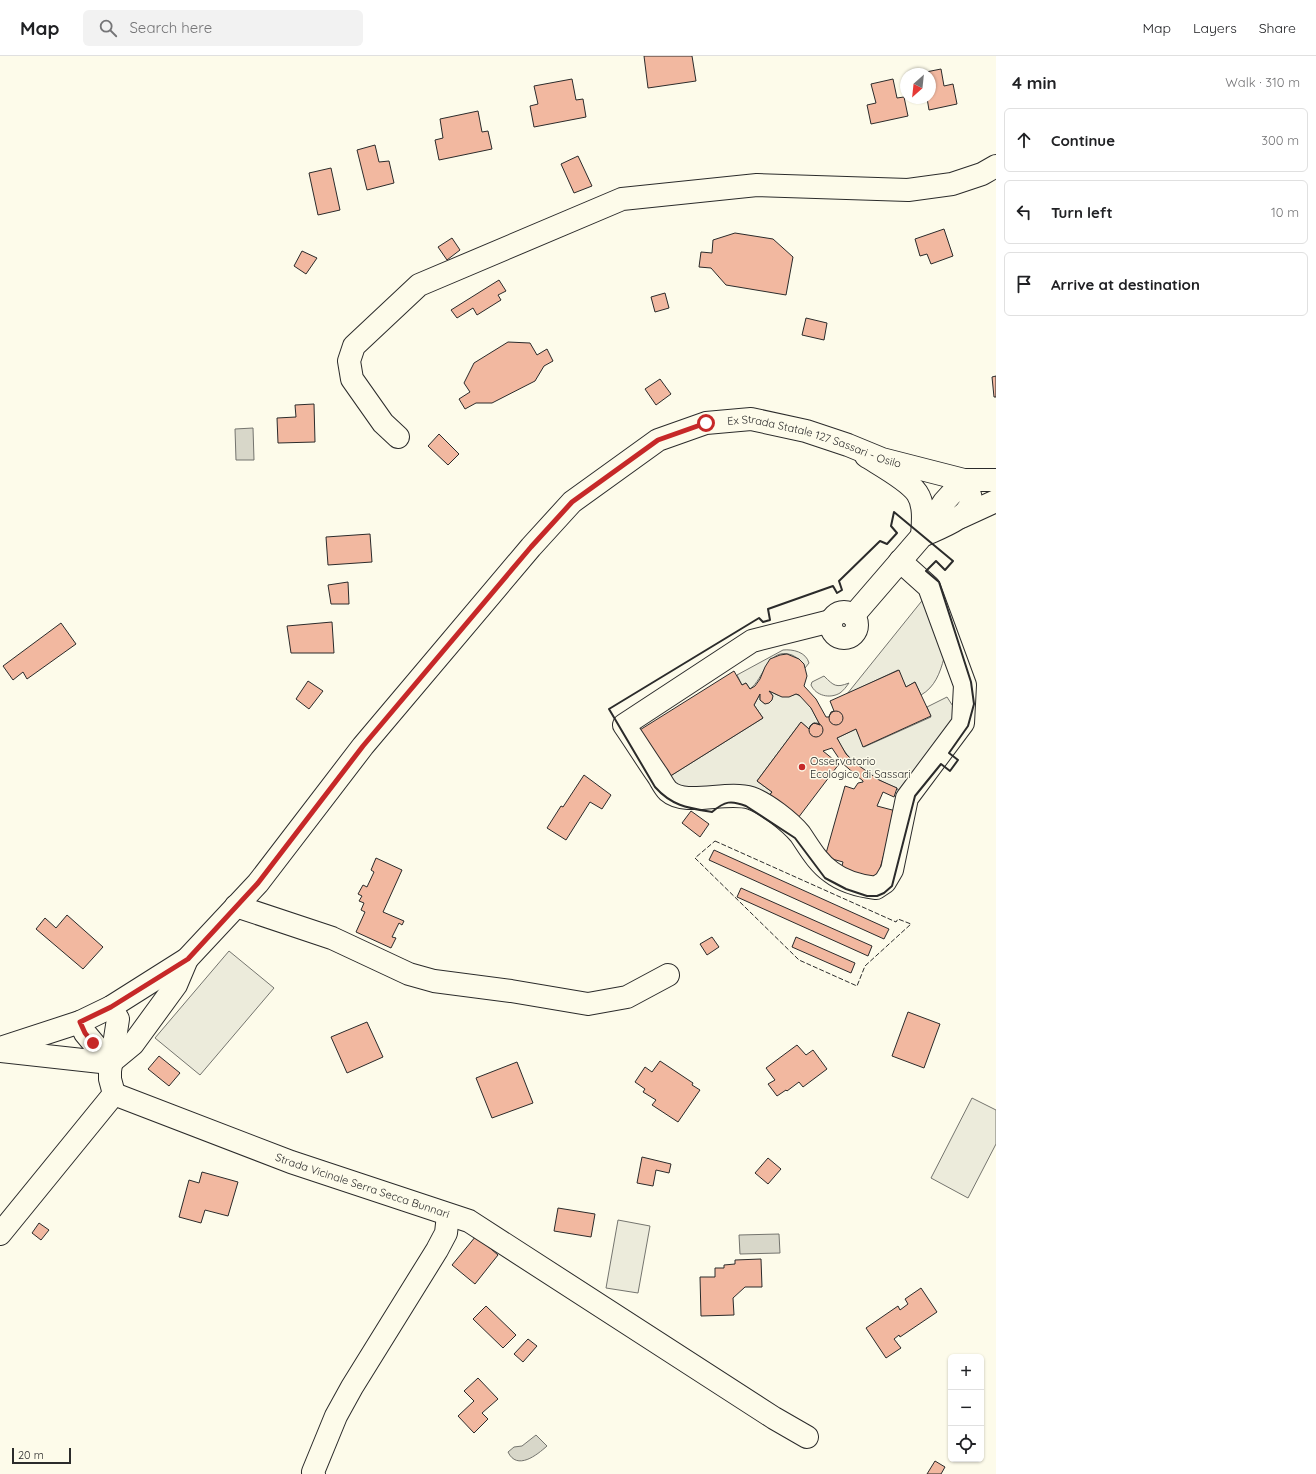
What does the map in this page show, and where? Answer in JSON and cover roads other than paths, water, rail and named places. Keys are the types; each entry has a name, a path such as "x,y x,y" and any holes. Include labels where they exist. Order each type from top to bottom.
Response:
{"street":[{"path":"398,437 383,423 352,379 348,361 354,346 419,285 622,199 757,185 908,190 952,184 982,174 996,166"},
{"name":"Ex Strada Statale 127 Sassari - Osilo","path":"0,1048 80,1022 111,1007 188,959 258,883 363,746 531,547 572,502 658,440 706,423 751,419 806,431 882,458 964,480 996,480"},
{"path":"848,445 895,475 917,494 923,509 922,536"},
{"path":"900,561 928,587 965,685 963,723 907,798 892,870 885,882 876,888 856,885 830,872 799,833 766,806 752,799 742,796 724,795 690,799 680,798 668,790 624,725 752,641 831,620 831,628 835,635 840,638 848,638 852,636 858,626 853,616 900,561 922,536 944,502 964,480 971,501 968,510 961,517"},
{"path":"922,536 996,501"},
{"path":"236,906 332,938 409,974 434,981 588,1004 627,997 668,975"},
{"path":"0,1051 110,1063 133,1044 176,985 188,959"},
{"path":"0,1234 114,1094 110,1079 110,1063 118,1019 111,1007"},
{"path":"80,1022 85,1033 110,1063"},
{"name":"Strada Vicinale Serra Secca Bunnari","path":"114,1094 291,1162 448,1215 446,1233 437,1250 352,1387 336,1416 313,1472 314,1474"},
{"path":"448,1215 469,1221 774,1418 807,1437"}],"place":[{"name":"Osservatorio Ecologico di Sassari","path":"802,767"}]}
